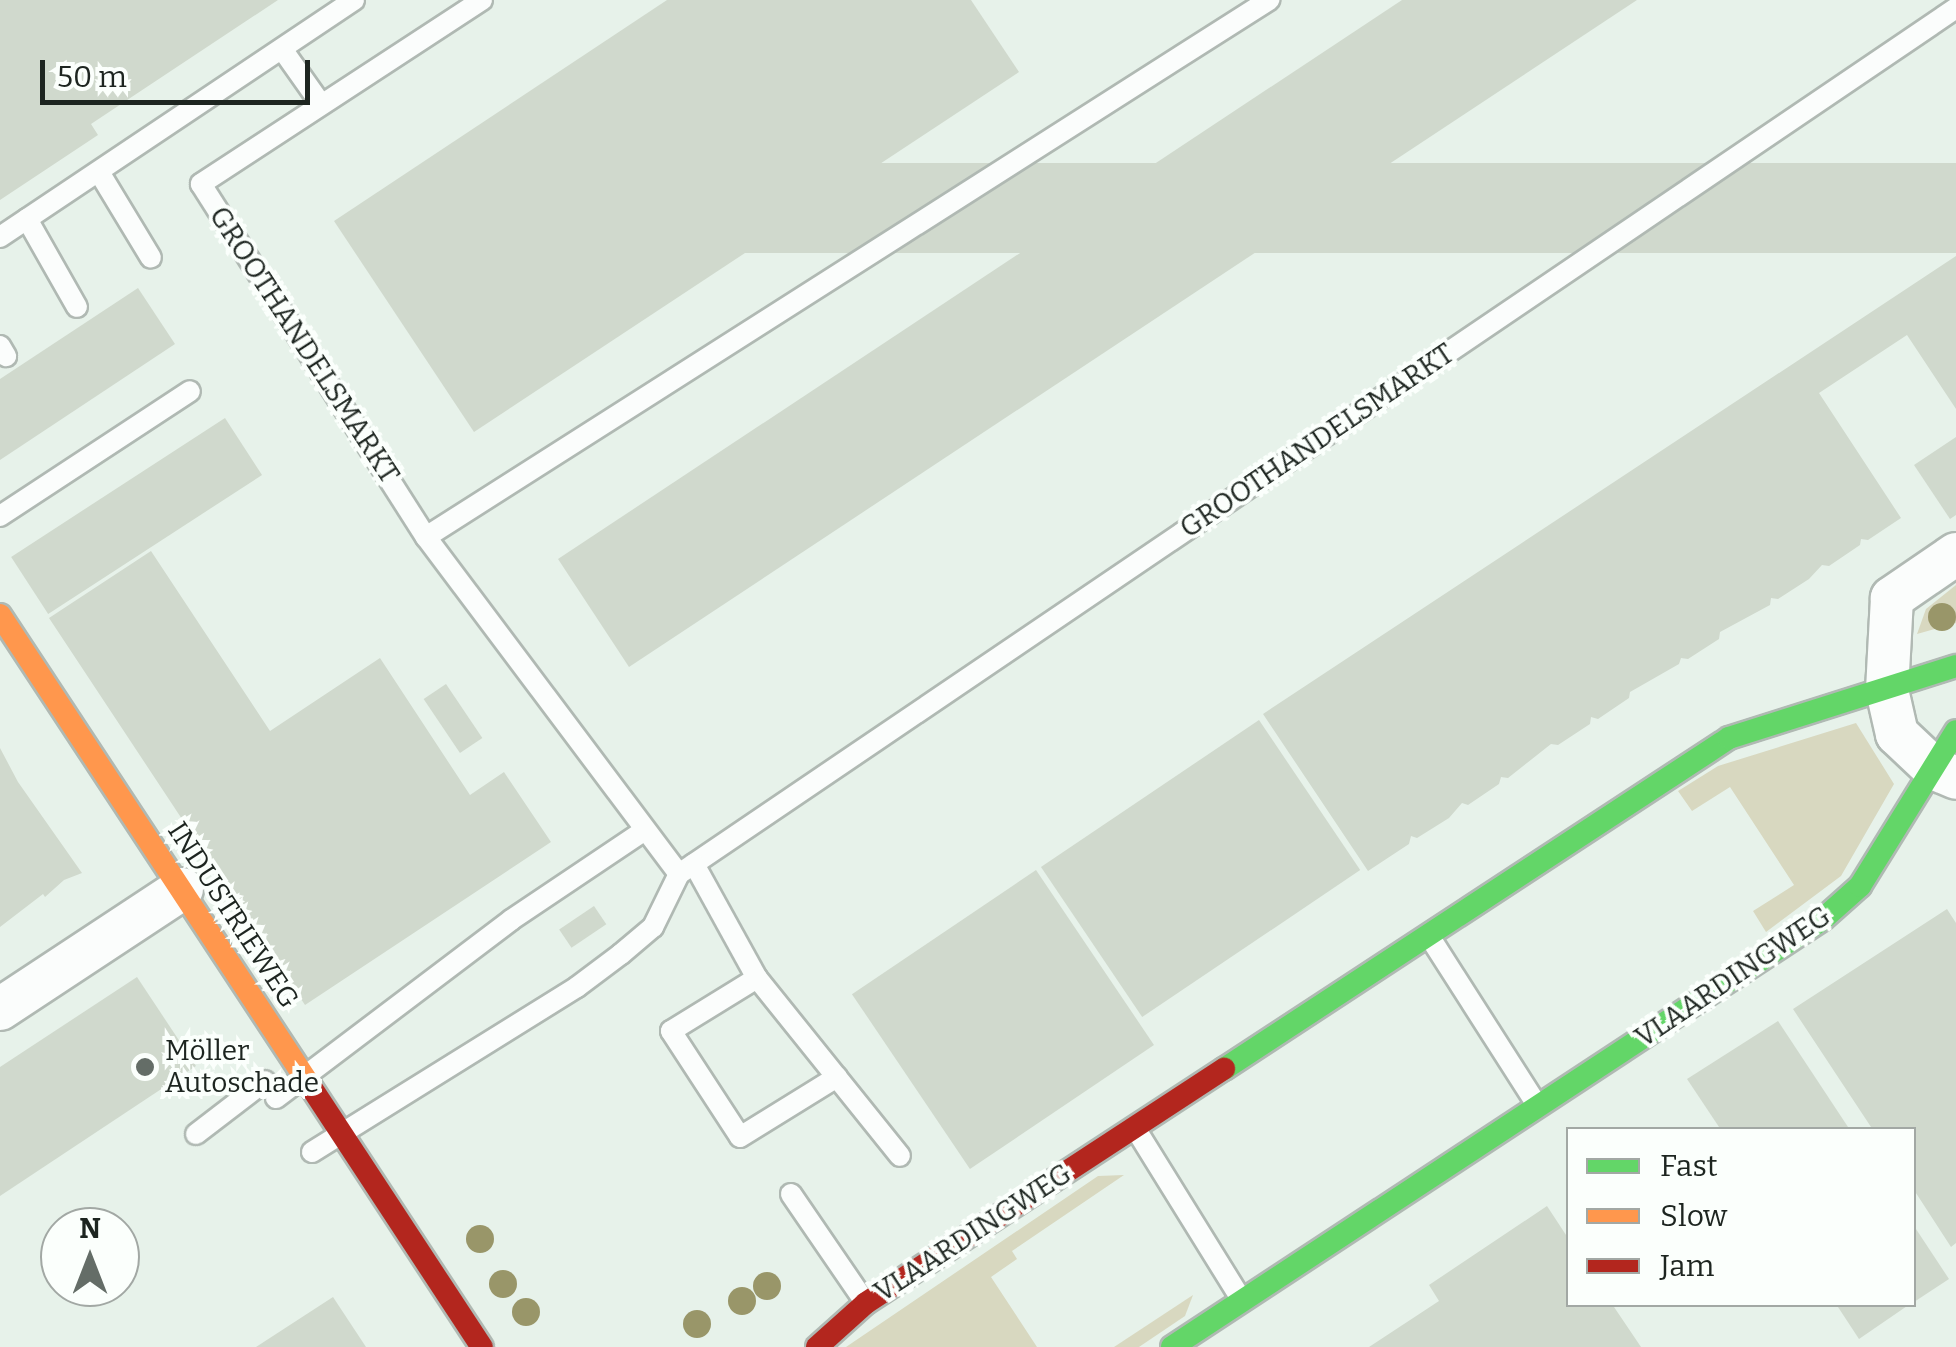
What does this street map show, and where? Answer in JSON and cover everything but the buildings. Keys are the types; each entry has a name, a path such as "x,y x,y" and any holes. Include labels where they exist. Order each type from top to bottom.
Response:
{"street":[{"path":"1944,773 1897,734 1886,690 1892,598 1956,554"},
{"name":"INDUSTRIEWEG","path":"0,615 160,903 303,1079 482,1347"},
{"name":"VLAARDINGWEG","path":"817,1347 866,1303 1729,738 1956,666"},
{"name":"VLAARDINGWEG","path":"1172,1347 1823,919 1860,886 1944,773 1956,732"},
{"path":"0,1009 160,903"}],"lane":[{"path":"0,237 354,0"},
{"name":"GROOTHANDELSMARKT","path":"482,0 201,184 426,537 646,830 686,869 1956,8"},
{"path":"426,537 1269,0"},
{"path":"282,49 321,104"},
{"path":"99,172 151,258"},
{"path":"27,219 77,307"},
{"path":"0,516 190,391"},
{"path":"196,1134 271,1090 303,1079 511,920 646,830"},
{"path":"313,1153 577,988 652,927 686,869 757,978 900,1156"},
{"path":"1428,936 1538,1107"},
{"path":"757,978 671,1031 740,1136 836,1077"},
{"path":"1135,1128 1242,1300"},
{"path":"791,1194 866,1303"}],"green space":[{"path":"1956,585 1956,623 1917,634 1926,609"},
{"path":"1856,723 1894,784 1841,876 1766,932 1753,911 1794,885 1730,787 1692,811 1678,791 1718,766"},
{"path":"1124,1175 1012,1251 1017,1259 991,1277 1037,1347 846,1347 1098,1176"},
{"path":"1193,1295 1185,1316 1139,1347 1114,1347"}],"traffic: fast":[{"path":"1224,1069 1729,738 1956,666"},
{"path":"1172,1347 1823,919 1860,886 1956,731"}],"traffic: slow":[{"path":"0,615 311,1087"}],"traffic: jam":[{"path":"817,1347 866,1303 1224,1069"},
{"path":"311,1087 482,1347"}],"place":[{"name":"Möller Autoschade","path":"145,1067"}]}
